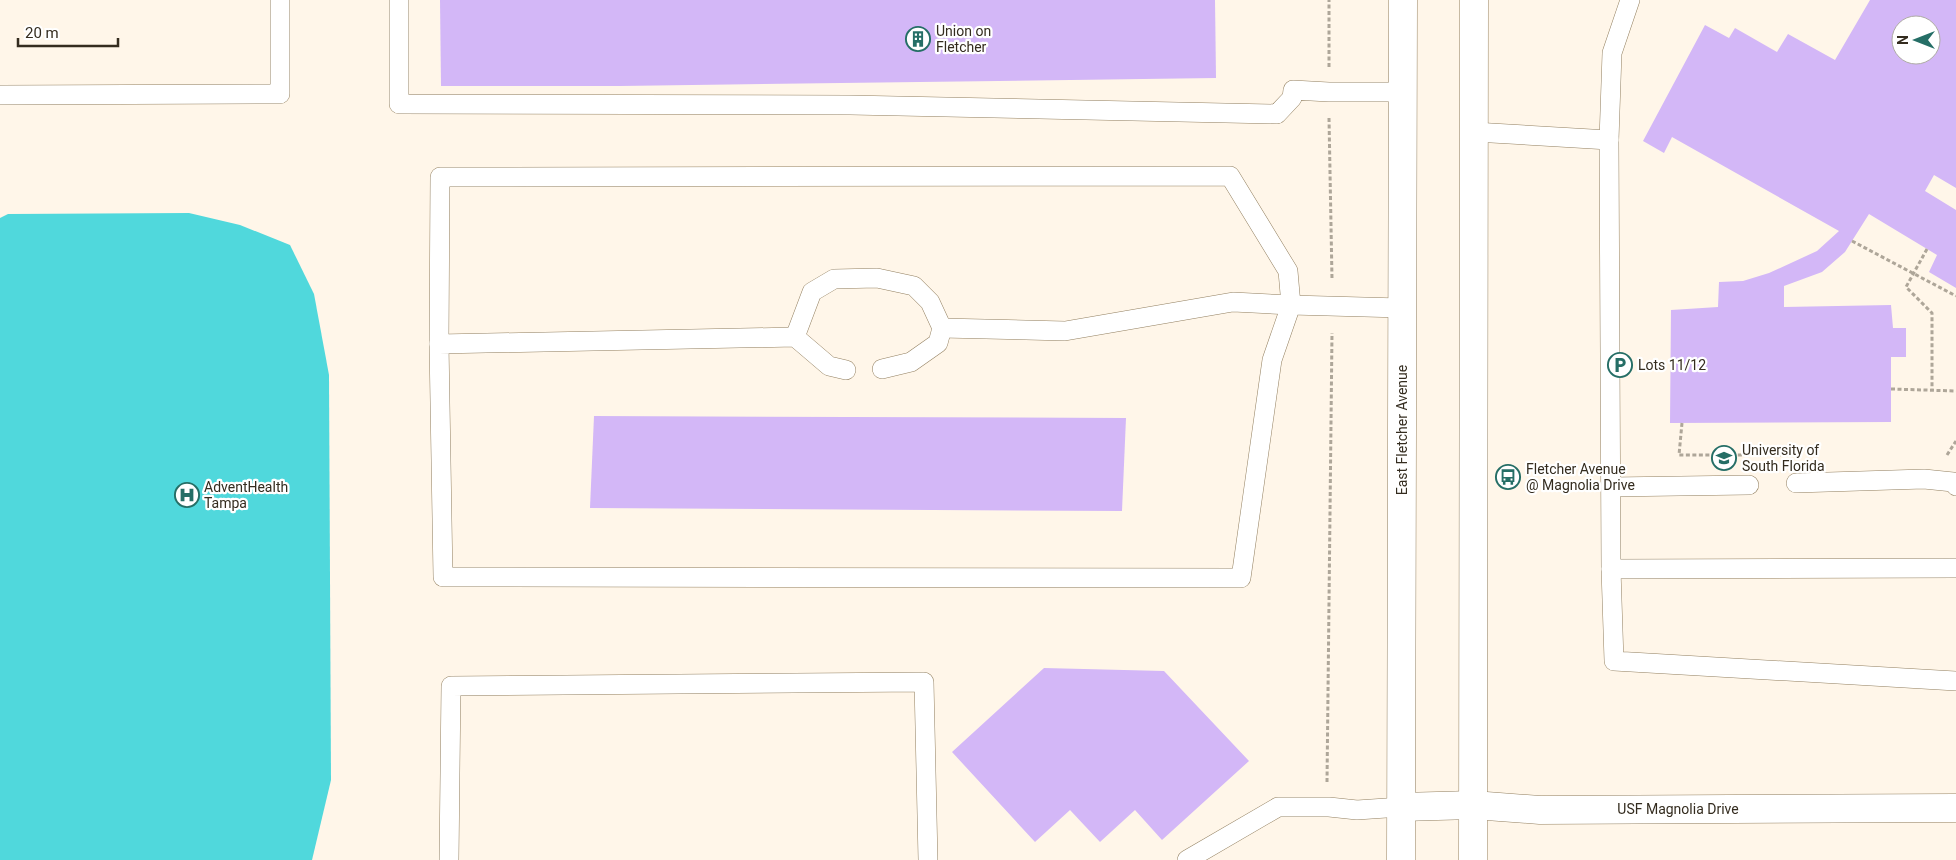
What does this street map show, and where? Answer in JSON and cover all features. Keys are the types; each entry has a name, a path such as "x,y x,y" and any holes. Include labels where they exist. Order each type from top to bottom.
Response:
{"main road":[{"name":"East Fletcher Avenue","path":"1401,860 1403,0"},
{"path":"1473,860 1474,0"},
{"name":"USF Magnolia Drive","path":"1401,807 1473,805 1540,810 1956,808"}],"lane":[{"path":"0,95 280,94 280,0"},
{"path":"398,0 399,104 850,105 1277,114 1292,98 1293,90 1402,92"},
{"path":"1630,0 1612,53 1609,140 1611,569 1614,661 1956,681"},
{"path":"1474,132 1609,140"},
{"path":"1230,176 1288,271 1291,305 1272,360 1242,578 443,577 439,344 440,177 1230,176"},
{"path":"795,337 812,292 834,279 877,278 914,286 930,302 942,328 938,343 911,362 882,368"},
{"path":"942,328 1064,331 1233,302 1401,308"},
{"path":"439,344 795,337 829,366 846,370"},
{"path":"1796,483 1924,479 1953,482 1956,486"},
{"path":"1611,487 1749,485"},
{"path":"1611,569 1956,568"},
{"path":"449,860 451,686 924,682 928,860"},
{"path":"1187,860 1278,807 1329,807 1357,810 1401,807"}],"path":[{"path":"1327,785 1332,306 1329,0"},
{"path":"1852,241 1956,296"},
{"path":"1927,249 1906,287 1932,314 1932,390"},
{"path":"1892,389 1956,391"}],"water":[{"name":"AdventHealth Tampa","path":"189,213 240,225 290,245 314,294 329,375 331,780 312,860 0,860 0,218 8,214"}],"building":[{"name":"Union on Fletcher","path":"440,0 1215,0 1216,78 620,86 441,86"},
{"path":"1870,0 1956,0 1956,188 1934,175 1925,191 1956,210 1956,288 1929,272 1937,255 1869,214 1845,252 1822,272 1784,286 1784,307 1891,305 1893,328 1906,328 1906,357 1891,357 1891,422 1670,423 1671,310 1718,307 1719,282 1743,281 1769,273 1817,251 1839,231 1672,137 1664,153 1643,141 1705,25 1729,38 1735,28 1777,52 1788,34 1835,60"},
{"path":"594,416 1126,418 1122,511 590,508"},
{"path":"1044,668 1164,671 1249,761 1162,840 1135,810 1100,842 1070,810 1035,842 952,752"}],"place":[{"name":"Union on Fletcher","path":"918,39"},
{"name":"Lots 11/12","path":"1620,365"},
{"name":"University of South Florida","path":"1724,458"},
{"name":"Fletcher Avenue @ Magnolia Drive","path":"1508,477"},
{"name":"AdventHealth Tampa","path":"187,495"}]}
